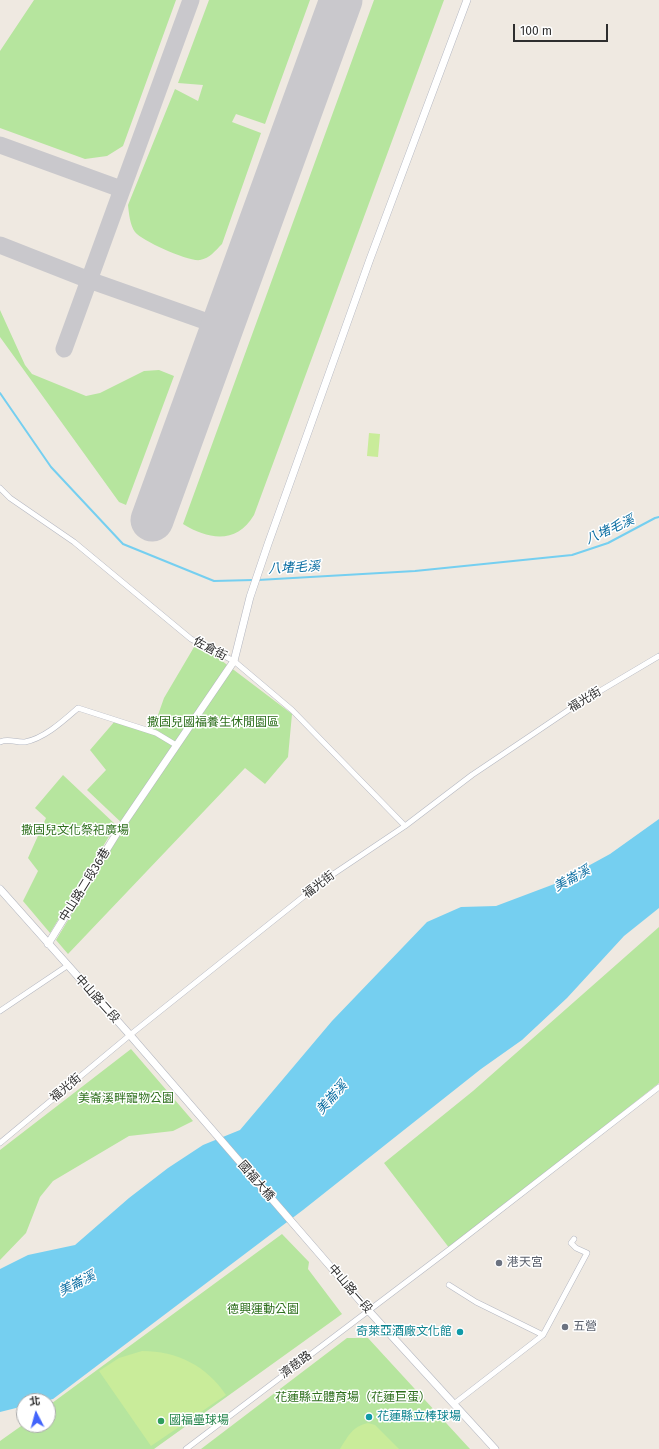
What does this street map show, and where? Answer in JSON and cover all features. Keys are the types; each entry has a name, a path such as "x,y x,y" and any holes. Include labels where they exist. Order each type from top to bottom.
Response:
{"street":[{"name":"中山路二段36巷","path":"48,944 117,833 234,661 250,598 370,259 467,0"},
{"name":"佐倉街","path":"0,488 10,498 74,542 191,639 234,661 292,710 405,826"},
{"name":"福光街","path":"0,1143 130,1035 323,881 405,826 472,775 573,707 659,656"},
{"path":"0,742 3,740 24,742 55,728 78,708 113,721 156,733 176,745"},
{"name":"中山路二段","path":"0,889 193,1108"},
{"path":"0,1011 67,966"},
{"name":"濟慈路","path":"186,1449 450,1249 659,1087"},
{"name":"國福大橋","path":"193,1108 319,1253"},
{"path":"455,1403 543,1335 587,1253 573,1246 571,1243 574,1239"},
{"name":"中山路一段","path":"319,1253 368,1310 496,1449"},
{"path":"449,1286 476,1302 543,1335"}],"green space":[{"path":"34,0 176,0 123,146 107,156 85,159 0,128 0,51"},
{"path":"209,0 310,0 265,124 236,114 232,122 261,133 222,244 210,256 200,260 194,260 176,254 139,236 132,226 128,205 175,89 198,101 203,85 178,83"},
{"path":"374,0 444,0 254,515 239,531 231,535 212,536 183,524"},
{"path":"0,310 25,365 32,374 86,396 100,393 144,371 159,370 174,376 126,505 119,502 0,337"},
{"path":"369,433 380,434 378,457 367,456"},
{"name":"撒固兒國福養生休閒園區","path":"197,642 292,714 288,757 265,784 245,768 68,954 56,940 125,826 87,790 106,770 90,750 115,721 152,732 164,698"},
{"name":"撒固兒文化祭祀廣場","path":"63,775 116,825 50,933 23,901 38,871 28,858 46,818 35,808"},
{"path":"659,927 659,1083 450,1249 384,1163 473,1091"},
{"name":"美崙溪畔寵物公園","path":"131,1049 193,1121 173,1131 129,1136 53,1181 40,1197 26,1233 0,1260 0,1150"},
{"name":"德興運動公園","path":"282,1234 309,1262 308,1269 342,1314 154,1449 0,1449 0,1441 16,1430 16,1433 56,1433 56,1400"},
{"name":"花蓮縣立體育場（花蓮巨蛋）","path":"347,1338 368,1338 470,1449 201,1449"},
{"name":"國福壘球場","path":"142,1351 167,1354 190,1362 210,1376 226,1395 151,1446 99,1371 119,1358"},
{"path":"368,1423 375,1425 399,1449 340,1449 348,1436 358,1426"}],"water":[{"name":"美崙溪","path":"659,819 659,908 624,936 567,998 522,1040 481,1069 303,1210 56,1397 56,1393 16,1393 16,1408 0,1412 0,1269 28,1255 75,1245 129,1198 168,1168 203,1145 240,1130 332,1021 427,922 461,907 496,906 557,883 610,854"}],"waterway":[{"name":"八堵毛溪","path":"0,393 51,467 123,544 214,581 253,580"},
{"name":"八堵毛溪","path":"258,580 415,571 572,555 608,543 659,517"}],"taxiway":[{"path":"64,349 191,0"},
{"path":"0,145 121,189"},
{"path":"0,245 89,280 222,327"}],"runway":[{"path":"152,520 341,0"}],"place":[{"name":"港天宮","path":"499,1263"},
{"name":"五營","path":"565,1327"},
{"name":"奇萊亞酒廠文化館","path":"460,1332"},
{"name":"花蓮縣立棒球場","path":"369,1417"},
{"name":"國福壘球場","path":"161,1421"}]}
